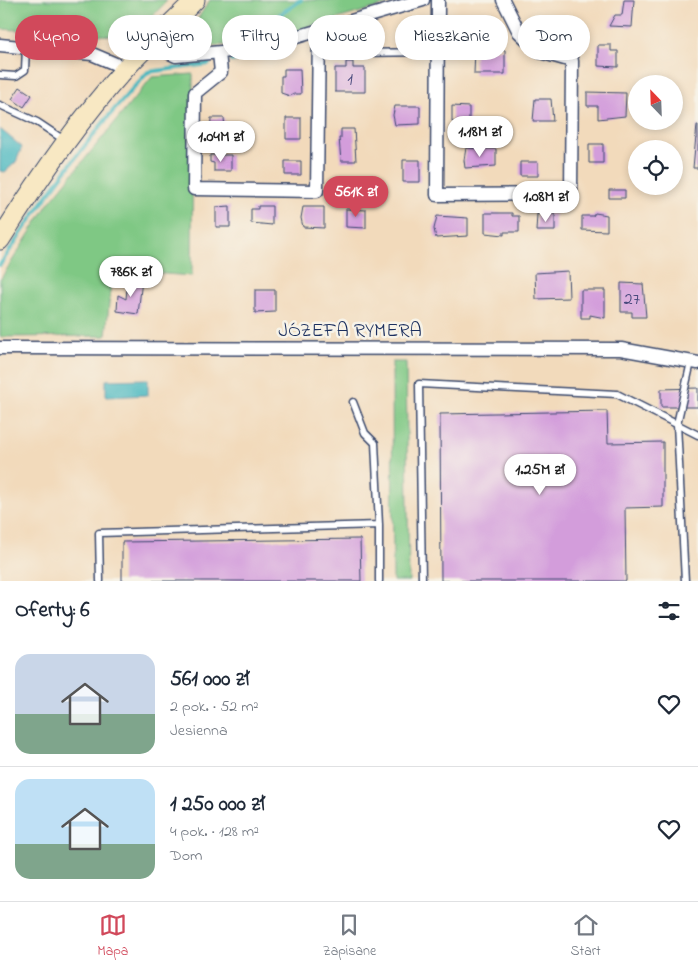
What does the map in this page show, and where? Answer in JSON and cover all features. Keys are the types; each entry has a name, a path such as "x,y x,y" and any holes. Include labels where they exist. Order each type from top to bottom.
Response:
{"street":[{"path":"180,15 195,0"},
{"path":"371,15 423,0"},
{"path":"438,0 438,15"},
{"path":"438,60 437,195 571,194 572,61 540,52 518,32 503,0"},
{"path":"212,53 255,49 308,33"},
{"path":"0,45 15,46"},
{"path":"219,53 221,72 195,93 194,190 317,191 319,60"},
{"path":"98,56 126,68"},
{"path":"0,240 66,141 134,60"},
{"name":"JÓZEFA RYMERA","path":"0,348 621,349 695,362"}],"lane":[{"path":"0,75 16,76 25,70 25,60"},
{"path":"0,105 37,122 66,141"},
{"path":"685,581 677,424 695,362"},
{"path":"422,581 419,384 617,394 698,435"},
{"path":"353,402 365,433 375,442 379,581"},
{"path":"100,581 99,533 378,525"}],"green space":[{"path":"0,0 168,0 153,15 108,15 108,36 98,35 98,15 15,15 15,30 0,29"},
{"path":"210,0 402,0 350,15 308,15 308,27 298,30 298,15 222,15 222,45 212,46 212,15 200,15"},
{"path":"193,74 192,276 112,270 106,336 0,337 0,280 48,204 152,77"},
{"path":"392,362 406,362 409,581 393,581"}],"water":[{"path":"0,129 22,147 16,162 5,172 0,171"},
{"path":"148,379 148,395 106,397 106,380"}],"building":[{"path":"624,0 634,0 632,27 609,26 615,15 622,15"},
{"path":"598,45 611,45 611,51 618,51 618,67 598,66"},
{"path":"475,60 505,60 505,74 474,74"},
{"path":"346,62 353,62 353,68 365,68 365,92 335,92 335,68 346,68"},
{"path":"284,69 300,69 301,94 290,96 281,93 281,76 284,76"},
{"path":"20,87 32,95 24,107 12,99"},
{"path":"587,92 626,93 625,116 598,119 598,106 587,106"},
{"path":"535,99 551,99 553,121 533,121"},
{"path":"395,106 420,106 420,124 395,125 393,115"},
{"path":"452,106 469,107 469,122 452,122"},
{"path":"211,118 224,118 226,139 210,139"},
{"path":"286,118 301,118 301,139 286,139"},
{"path":"697,125 698,168 693,168"},
{"path":"341,129 354,129 356,161 341,161 339,138 341,138"},
{"path":"589,144 603,144 603,163 589,163"},
{"path":"466,148 496,149 496,166 465,168"},
{"path":"210,155 231,155 231,171 214,171 214,163 210,162"},
{"path":"403,160 420,160 420,182 403,182"},
{"path":"285,161 301,161 301,175 285,175"},
{"path":"520,162 538,162 538,176 520,176"},
{"path":"609,190 625,190 625,198 609,198"},
{"path":"230,206 230,227 216,227 216,207"},
{"path":"258,206 272,206 272,225 251,223 251,209 258,209"},
{"path":"303,207 324,207 324,228 303,227 301,218"},
{"path":"346,209 366,210 366,228 346,227"},
{"path":"485,213 512,213 512,216 519,216 519,232 504,232 504,235 485,233"},
{"path":"595,213 607,215 607,231 582,230 582,216 593,216"},
{"path":"537,214 555,214 555,231 536,231"},
{"path":"437,216 468,218 468,236 436,238 434,229"},
{"path":"568,271 569,298 536,299 535,273"},
{"path":"128,279 142,280 138,314 117,311 118,295 126,299"},
{"path":"621,283 643,284 646,317 632,317 632,312 621,312"},
{"path":"255,290 275,290 275,312 255,313"},
{"path":"581,290 605,290 605,318 590,315 590,318 581,318"},
{"path":"698,388 698,407 661,407 661,389"},
{"path":"607,411 608,443 663,442 663,507 625,508 626,581 441,581 440,414"},
{"path":"360,539 361,581 122,581 122,542"}],"waterway":[{"path":"279,15 301,0"},
{"path":"231,61 237,60"},
{"path":"0,265 34,214 88,141 148,72 209,64"}]}
